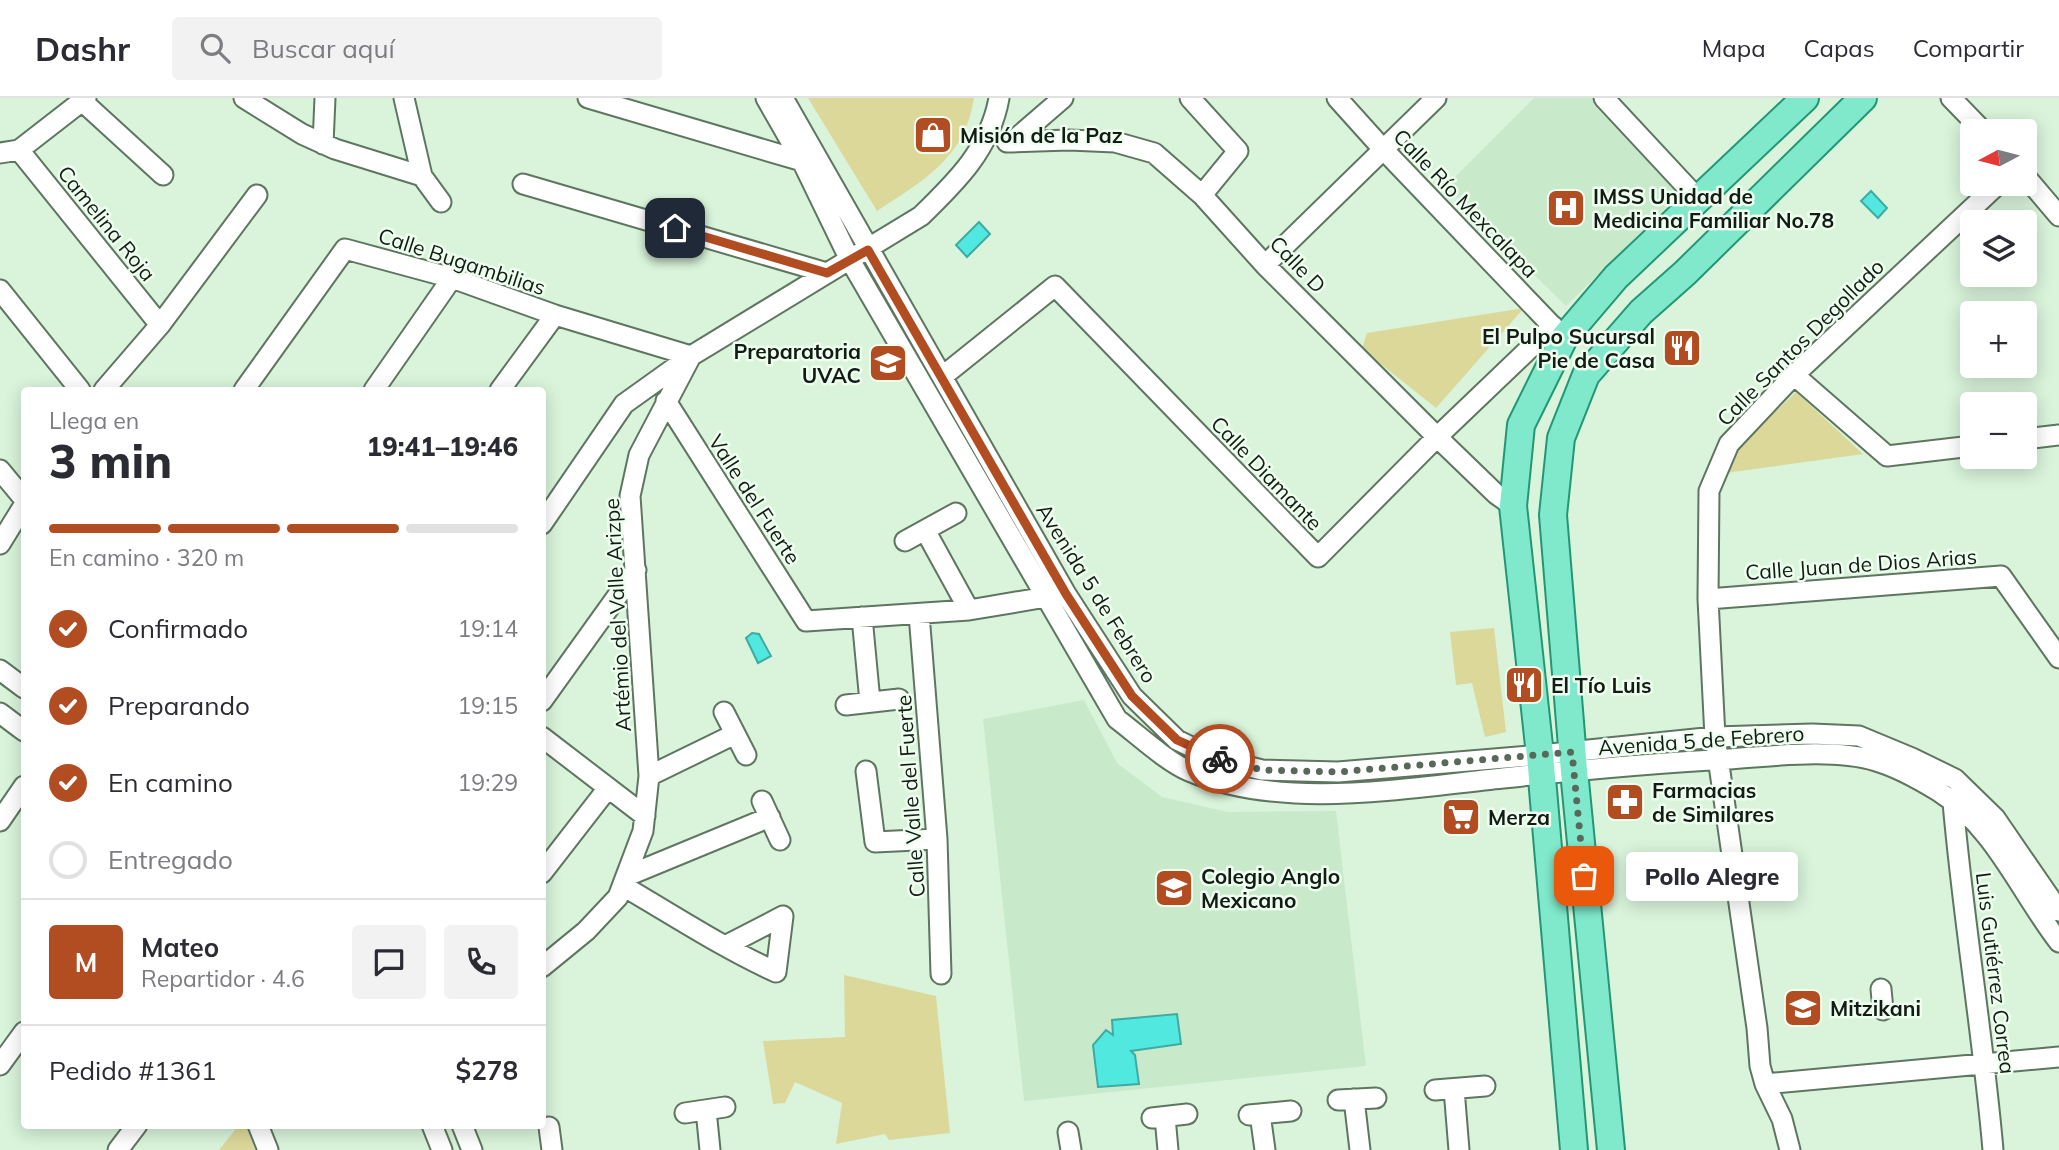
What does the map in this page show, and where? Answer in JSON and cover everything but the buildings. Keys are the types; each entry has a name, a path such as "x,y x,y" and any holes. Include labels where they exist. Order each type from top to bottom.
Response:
{"main road":[{"path":"1574,1150 1541,764 1513,506 1521,425 1558,332 1805,98"},
{"path":"1611,1150 1573,762 1553,515 1561,438 1586,375 1641,312 1685,273 1863,98"}],"street":[{"path":"244,98 323,144 422,176"},
{"path":"323,144 325,98"},
{"path":"404,98 422,176 441,202"},
{"path":"588,98 802,161"},
{"name":"Avenida 5 de Febrero","path":"766,98 802,161 850,260 1057,595 1132,696 1177,740 1213,758 1262,770 1338,772 1573,762 1717,760 1810,754 1877,761 1937,791 1953,802 1990,837 2057,937"},
{"name":"Avenida 5 de Febrero","path":"783,98 868,250 943,376 1057,595"},
{"name":"Artémio del Valle Arizpe","path":"546,964 586,931 618,897 643,831 649,776 630,496 639,455 666,401 691,356 921,216 950,187 985,143 999,98"},
{"path":"1012,142 1063,98"},
{"path":"1190,98 1238,150 1202,195"},
{"name":"Calle Río Mexcalapa","path":"1337,98 1558,332"},
{"path":"1265,265 1436,98"},
{"path":"1951,98 1971,119"},
{"path":"9,152 84,99 163,175"},
{"path":"1611,100 1699,199"},
{"name":"Calle D","path":"985,143 1069,140 1115,142 1154,153 1202,195 1265,265 1437,437 1496,494 1513,506"},
{"name":"Camelina Roja","path":"9,152 160,325"},
{"path":"523,184 827,273"},
{"path":"2037,190 2059,216"},
{"path":"107,387 160,325 257,195"},
{"name":"Calle Santos Degollado","path":"1790,1150 1782,1119 1765,1084 1760,1066 1757,1028 1717,760 1708,599 1709,491 1729,444 1794,375 1985,196"},
{"name":"Calle Bugambilias","path":"246,387 345,249 452,278 555,315 691,356"},
{"path":"376,387 452,278"},
{"name":"Calle Diamante","path":"943,376 1055,286 1318,557 1437,437 1558,332"},
{"path":"0,290 78,387"},
{"path":"0,310 26,321"},
{"path":"502,387 555,315"},
{"path":"546,518 624,404 691,356"},
{"path":"1794,375 1887,456 1960,447"},
{"name":"Valle del Fuerte","path":"666,401 806,621 862,617"},
{"path":"2037,438 2059,435"},
{"path":"0,470 21,495"},
{"path":"0,544 21,510"},
{"path":"905,541 956,513"},
{"path":"925,530 969,610"},
{"path":"546,695 636,570"},
{"name":"Calle Juan de Dios Arias","path":"1708,599 2001,576 2059,657"},
{"path":"870,702 862,617 969,610 1057,595"},
{"name":"Calle Valle del Fuerte","path":"919,614 937,839 941,974"},
{"path":"0,670 21,686"},
{"path":"846,705 899,699"},
{"path":"0,712 21,730"},
{"path":"724,712 746,755"},
{"path":"649,776 734,734"},
{"name":"Avenida 5 de Febrero","path":"1573,762 1715,737 1812,734 1860,736 1955,779 1995,818 2059,911"},
{"path":"546,740 645,816"},
{"path":"866,771 875,842 937,839"},
{"path":"546,868 608,788"},
{"path":"0,821 21,790"},
{"name":"Luis Gutiérrez Correa","path":"1953,802 1964,910 1986,1065 1993,1150"},
{"path":"725,946 625,881 766,809 780,840"},
{"path":"1881,989 1883,1010"},
{"path":"0,1065 21,1036"},
{"path":"1765,1084 2059,1057"},
{"path":"1460,1150 1444,1090 1485,1086"},
{"path":"1360,1150 1346,1100 1376,1098"},
{"path":"685,1113 716,1109 710,1150"},
{"path":"1265,1150 1254,1114 1291,1111"},
{"path":"1168,1150 1158,1117 1187,1114"},
{"path":"547,1149 550,1127"},
{"path":"118,1150 134,1129"},
{"path":"260,1129 268,1150"},
{"path":"434,1129 442,1150"},
{"path":"464,1129 472,1150"}],"shaded area":[{"path":"808,98 974,98 962,137 952,152 911,189 877,211"},
{"name":"IMSS Unidad de Medicina Familiar No.78","path":"1534,98 1593,98 1683,191 1566,306 1446,186"},
{"path":"1524,308 1436,408 1362,349 1367,333"},
{"path":"1796,392 1863,454 1726,473 1741,444"},
{"path":"1494,628 1506,732 1485,737 1472,683 1456,685 1450,632"},
{"name":"Colegio Anglo Mexicano","path":"1084,700 1117,763 1162,797 1228,812 1336,811 1366,1066 1024,1101 983,719"},
{"path":"844,975 936,996 950,1133 889,1140 885,1134 836,1144 842,1103 795,1082 785,1103 773,1104 763,1041 845,1037"},
{"path":"236,1129 247,1129 255,1150 219,1150"}],"water":[{"path":"1871,191 1887,208 1878,218 1861,201"},
{"path":"979,222 990,234 967,257 956,245"},
{"path":"752,633 759,634 771,656 758,663 746,638"},
{"path":"1177,1014 1181,1044 1131,1051 1135,1055 1139,1084 1098,1087 1093,1045 1106,1030 1113,1035 1112,1020"}],"way so far":[{"path":"1220,759 1262,770 1338,772 1572,752 1584,876"}],"place":[{"name":"Misión de la Paz","path":"933,135"},
{"name":"IMSS Unidad de Medicina Familiar No.78","path":"1566,208"},
{"name":"El Pulpo Sucursal Pie de Casa","path":"1682,348"},
{"name":"Preparatoria UVAC","path":"888,363"},
{"name":"El Tío Luis","path":"1524,685"},
{"name":"Farmacias de Similares","path":"1625,802"},
{"name":"Merza","path":"1461,817"},
{"name":"Pollo Alegre","path":"1584,876"},
{"name":"Colegio Anglo Mexicano","path":"1174,888"},
{"name":"Mitzikani","path":"1803,1008"}],"route":[{"path":"675,228 827,273 868,250 943,376 1066,594 1111,666 1132,696 1177,740 1220,759"}]}
